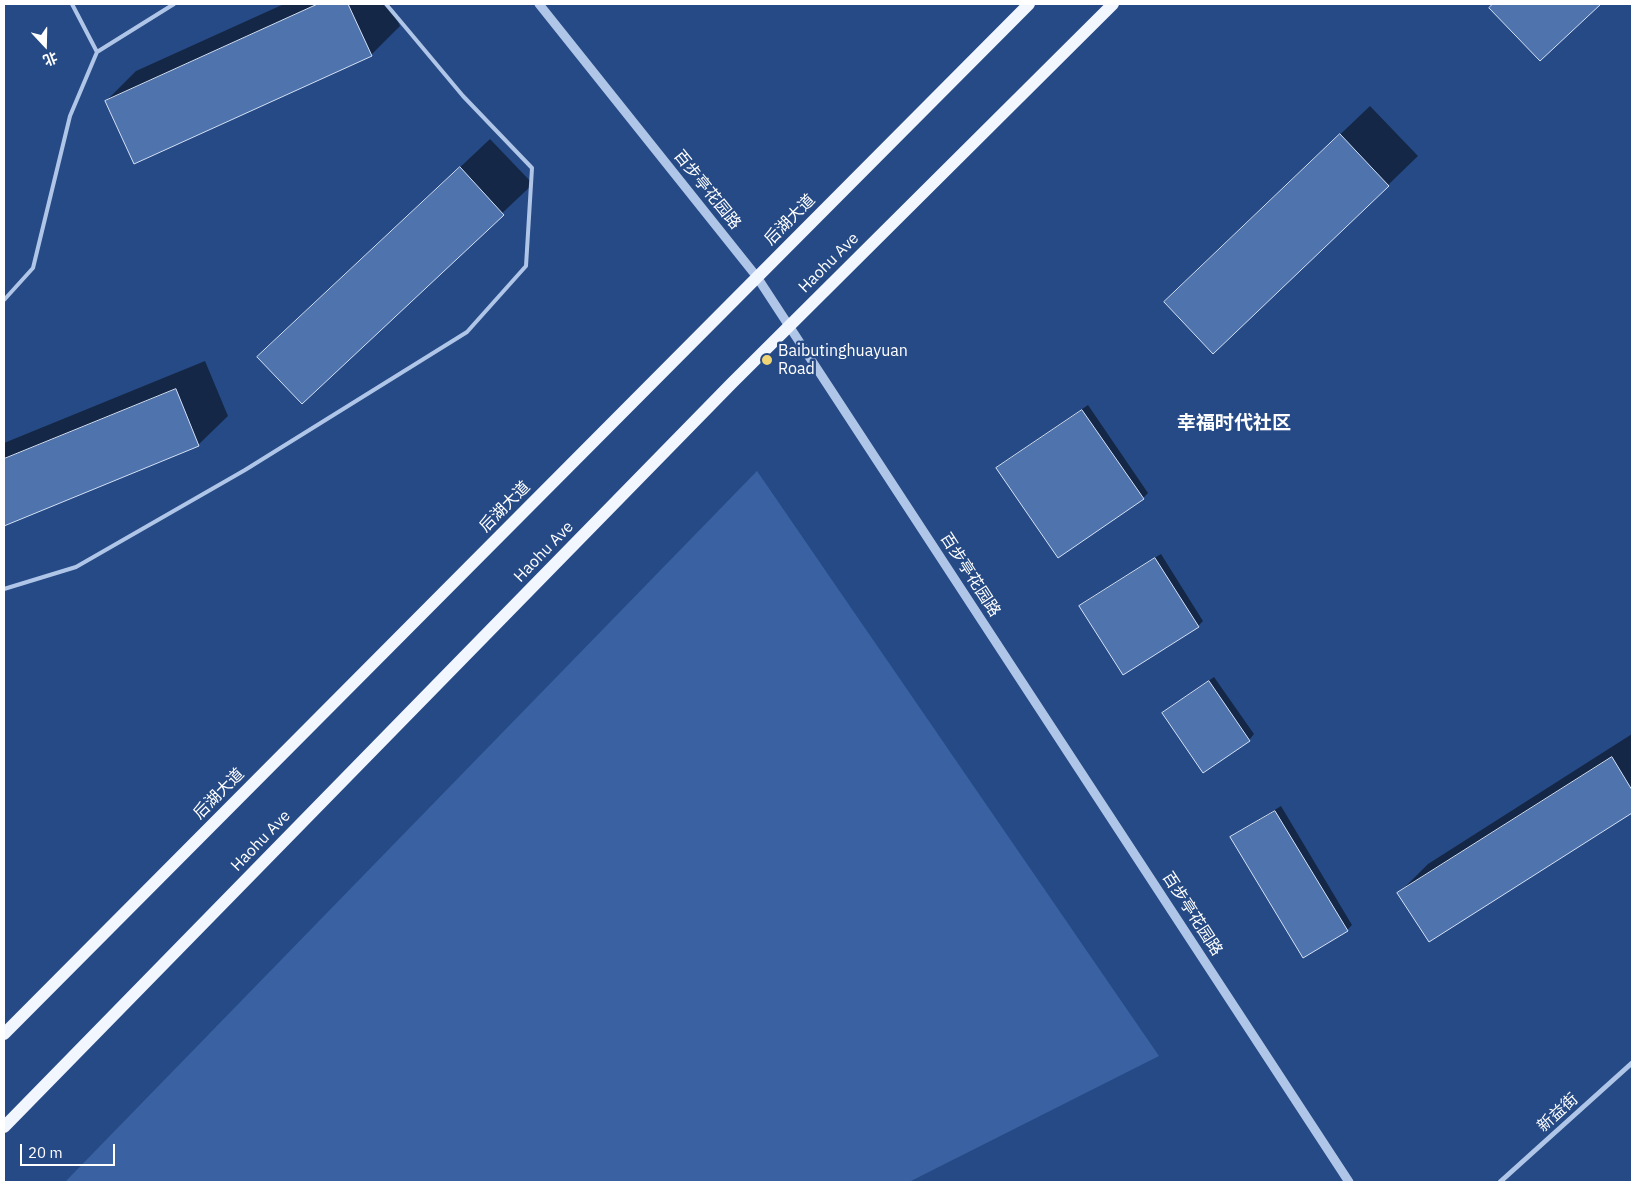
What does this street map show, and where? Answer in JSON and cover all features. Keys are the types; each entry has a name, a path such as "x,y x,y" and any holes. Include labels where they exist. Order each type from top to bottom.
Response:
{"main road":[{"name":"后湖大道","path":"4,1034 1029,4"},
{"name":"Haohu Ave","path":"4,1127 789,326 1113,4"}],"street":[{"name":"百步亭花园路","path":"539,4 757,277 1349,1182"},
{"name":"新益街","path":"1500,1182 1632,1063"}],"lane":[{"path":"72,4 97,52"},
{"path":"4,300 33,268 70,116 97,52 174,4"},
{"path":"4,589 76,567 244,470 467,332 526,266 532,168 463,96 386,4"}],"shaded area":[{"path":"757,471 1159,1056 909,1182 65,1182"}],"building":[{"path":"318,4 348,4 372,56 134,164 105,101"},
{"path":"1493,4 1601,4 1540,61 1489,8"},
{"path":"1340,134 1389,186 1213,354 1164,302"},
{"path":"460,167 504,215 302,404 257,357"},
{"path":"176,389 199,446 4,526 4,459"},
{"path":"1082,410 1144,499 1058,558 996,468"},
{"path":"1155,558 1199,627 1123,675 1079,606"},
{"path":"1209,681 1250,741 1203,773 1162,713"},
{"path":"1612,757 1632,790 1632,813 1429,942 1397,893"},
{"path":"1275,811 1348,931 1303,958 1230,837"}],"place":[{"name":"Baibutinghuayuan Road","path":"767,360"}],"district":[{"name":"幸福时代社区","path":"1234,424"}]}
